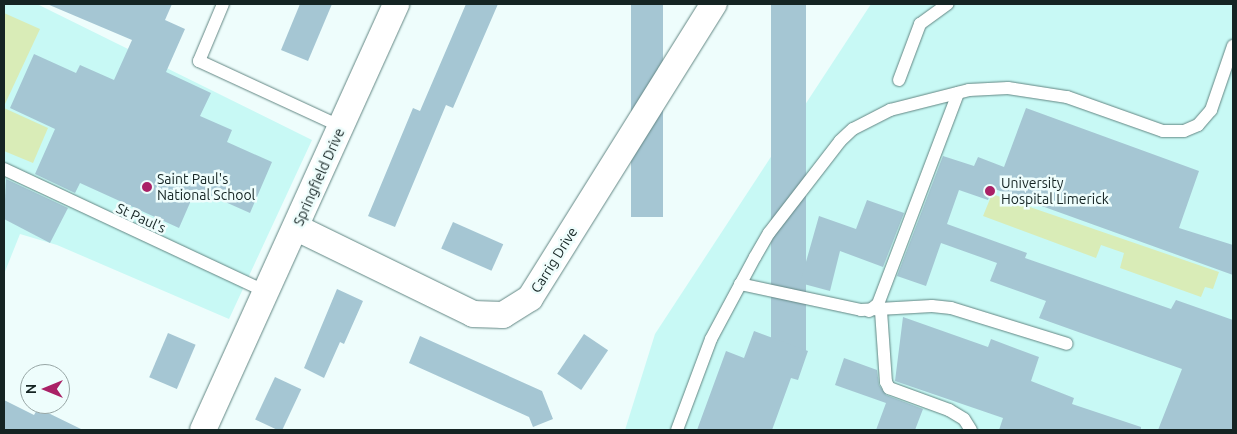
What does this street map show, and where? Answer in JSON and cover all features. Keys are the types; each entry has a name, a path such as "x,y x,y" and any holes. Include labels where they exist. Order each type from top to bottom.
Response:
{"street":[{"name":"Springfield Drive","path":"203,430 297,228 396,4"},
{"name":"Carrig Drive","path":"297,228 474,314 503,315 530,298 714,4"}],"lane":[{"path":"223,4 199,60 342,127"},
{"path":"899,80 920,24 948,4"},
{"path":"677,430 712,339 769,233 840,141 853,129 890,110 958,93 1021,88 1067,97 1163,131 1184,131 1198,125 1211,110 1233,46"},
{"path":"958,93 875,311 886,382 889,388 949,410 964,419 971,430"},
{"name":"St Paul's","path":"4,169 266,292"},
{"path":"740,284 875,311 932,306 951,308 1067,344"}],"shaded area":[{"name":"Saint Paul's National School","path":"4,4 37,4 312,140 229,319 57,245 20,234 4,274"},
{"name":"University Hospital Limerick","path":"871,4 1233,4 1233,430 625,430 655,334"}],"green space":[{"path":"4,13 40,29 5,104 4,104"},
{"path":"4,108 48,128 33,163 4,151"},
{"path":"992,194 1219,272 1213,289 1205,287 1201,297 1120,268 1124,253 1101,245 1096,258 983,216"}],"building":[{"name":"Saint Paul's National School","path":"47,4 172,4 165,20 185,29 166,72 211,93 200,116 232,130 227,142 272,162 250,213 196,189 179,228 80,183 75,193 35,174 55,129 10,108 34,54 76,73 80,65 114,80 132,40"},
{"path":"300,4 332,4 308,61 281,50"},
{"path":"466,4 498,4 453,108 446,105 395,227 368,216 413,108 420,111"},
{"path":"631,4 663,4 663,217 631,217"},
{"path":"771,4 806,4 806,356 771,356"},
{"path":"1026,108 1199,171 1179,228 1233,245 1233,275 992,188 988,200 959,190 947,224 1027,253 1025,258 1171,309 1176,300 1233,320 1233,430 1158,430 1182,369 1039,318 1046,301 990,281 997,263 941,243 926,286 897,276 943,156 974,166 978,157 1004,167"},
{"path":"6,179 68,208 50,243 4,219"},
{"path":"867,200 904,213 883,267 840,251 830,291 800,283 819,216 856,229"},
{"path":"453,222 503,244 491,271 441,248"},
{"path":"337,289 363,301 344,344 340,342 324,378 304,368"},
{"path":"903,317 988,347 991,339 1039,357 1031,381 1074,398 1072,404 1141,427 1141,430 999,430 1003,418 895,381"},
{"path":"754,331 808,351 798,380 791,378 772,430 697,430 726,351 744,358"},
{"path":"168,333 196,345 177,389 149,377"},
{"path":"584,334 608,350 581,390 557,374"},
{"path":"420,336 542,391 553,419 533,427 529,417 409,363"},
{"path":"844,358 877,370 879,385 886,395 923,409 915,430 876,430 886,403 835,385"},
{"path":"275,377 301,389 282,430 277,430 255,420"},
{"path":"4,400 20,408 20,414 50,414 83,430 4,430"}],"place":[{"name":"Saint Paul's National School","path":"147,187"},
{"name":"University Hospital Limerick","path":"990,191"}]}
